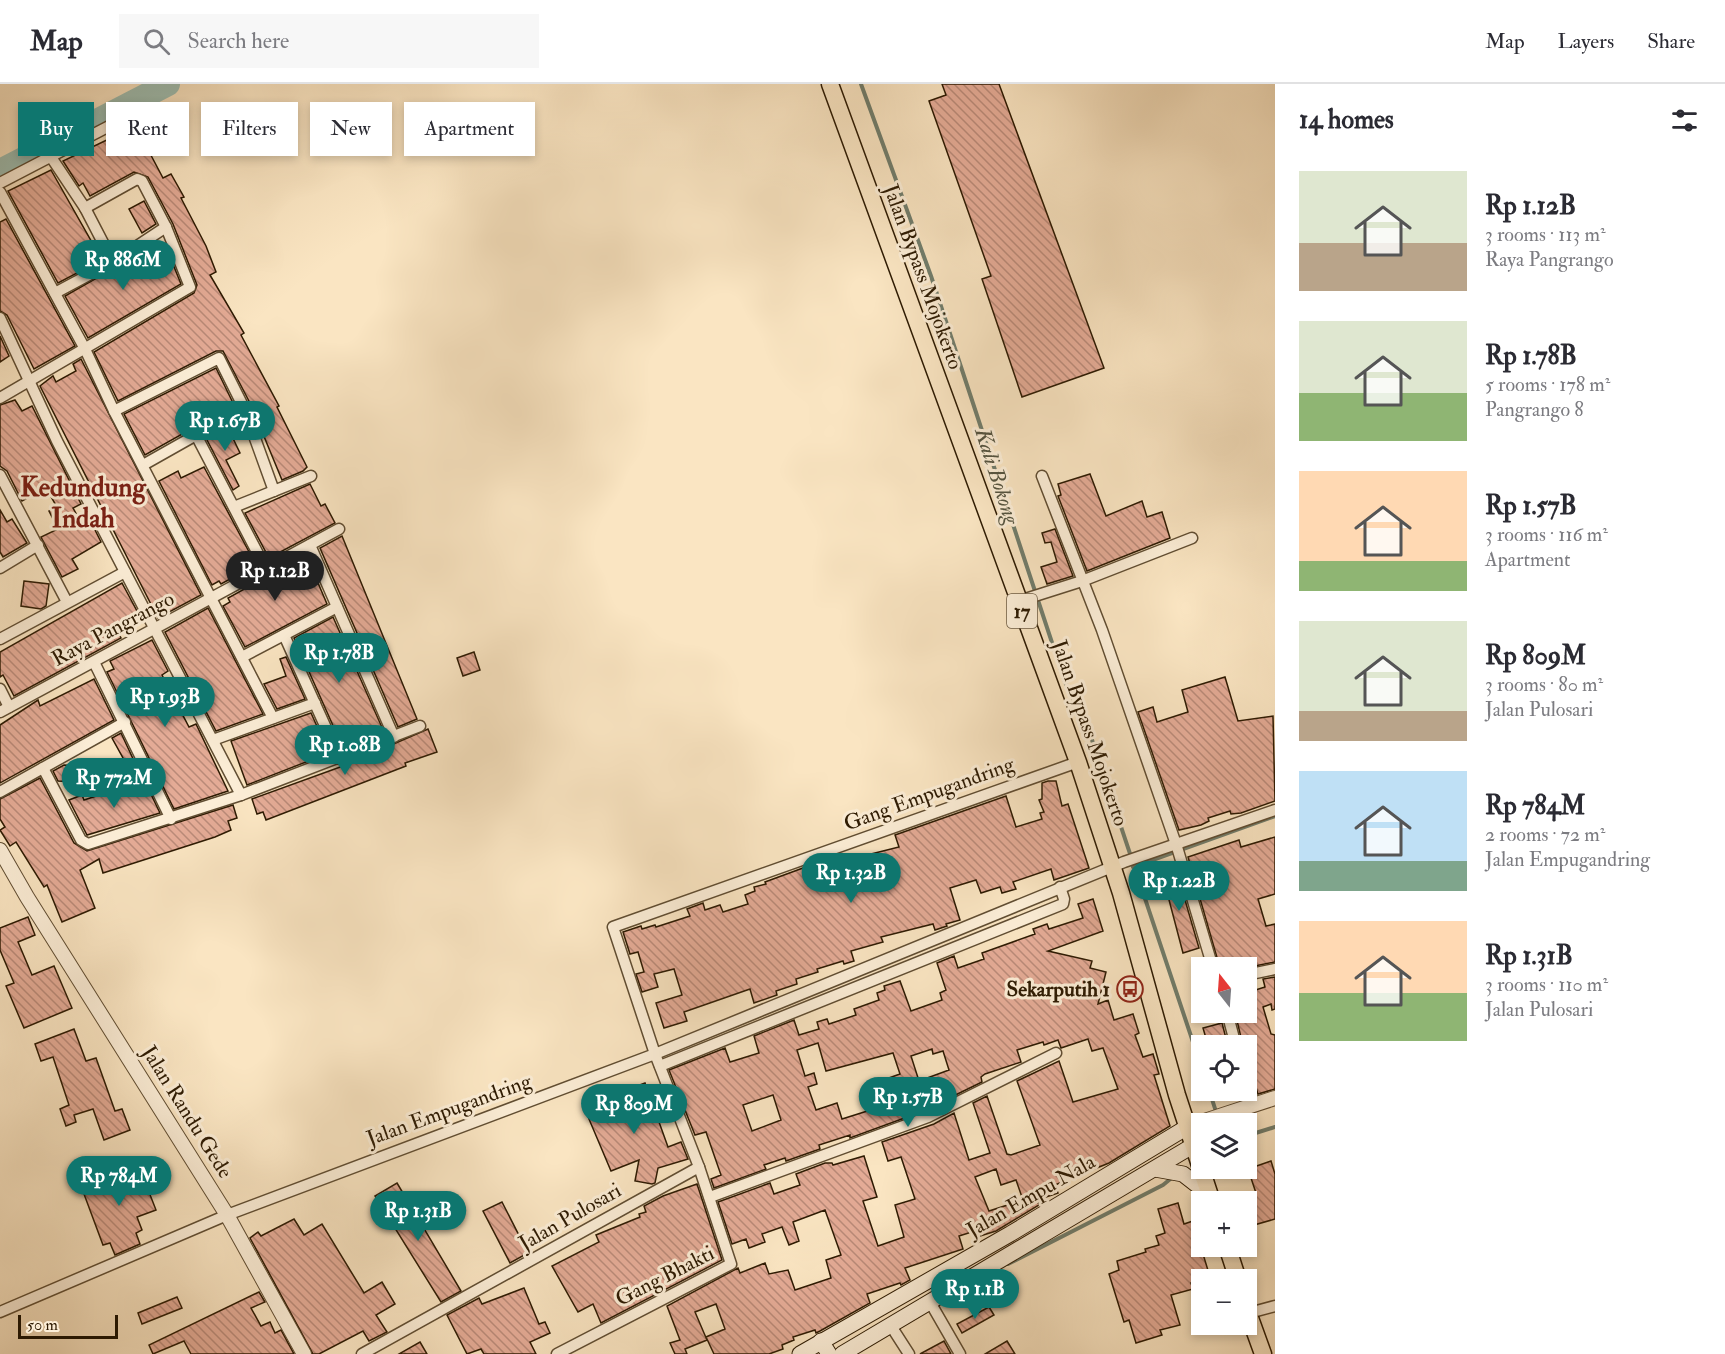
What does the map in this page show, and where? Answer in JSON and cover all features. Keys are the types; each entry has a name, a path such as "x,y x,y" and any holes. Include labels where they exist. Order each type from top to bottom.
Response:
{"highway":[{"name":"Jalan Bypass Mojokerto","path":"830,84 1024,600 1078,762 1118,864 1177,1095 1191,1132"},
{"path":"1257,1335 1263,1354"}],"main road":[{"name":"Jalan Empu Nala","path":"800,1354 825,1348 1010,1234 1191,1147"},
{"name":"Jalan Empu Nala","path":"842,1354 891,1326 934,1309 1191,1148"},
{"path":"1159,1169 1183,1174 1203,1191"}],"street":[{"path":"0,183 106,128"},
{"path":"51,157 85,208 113,262"},
{"path":"0,399 188,291 190,283 166,227 140,179 85,208"},
{"path":"0,192 56,293 114,411 273,718"},
{"path":"56,293 113,262 166,227"},
{"path":"1,323 57,441 241,795"},
{"path":"114,411 216,358 220,359 244,408 274,491"},
{"path":"143,465 244,408"},
{"path":"196,435 266,569"},
{"path":"0,475 67,602"},
{"path":"234,507 311,476"},
{"path":"1042,476 1102,630 1177,848 1210,957"},
{"name":"Raya Pangrango","path":"5,710 339,530"},
{"path":"1024,600 1082,582 1191,538"},
{"path":"0,568 38,545"},
{"path":"310,545 394,736"},
{"path":"0,639 125,572"},
{"path":"242,657 337,608"},
{"path":"284,635 340,759"},
{"path":"94,662 171,819"},
{"path":"0,689 5,710"},
{"path":"213,740 315,703"},
{"path":"0,792 125,722"},
{"path":"43,768 81,840 88,844 241,795 340,759 420,726"},
{"name":"Gang Empugandring","path":"657,1061 613,927 1078,762"},
{"path":"1000,920 1062,893 1118,864 1177,848 1275,810"},
{"name":"Jalan Randu Gede","path":"0,850 4,867 27,897 230,1220 304,1354"},
{"path":"1000,920 1063,904 1062,893"},
{"name":"Jalan Empugandring","path":"0,1312 230,1220 657,1061 888,968 1000,920"},
{"path":"1257,973 1275,969"},
{"path":"710,1197 928,1117 1056,1053"},
{"path":"657,1061 699,1167"},
{"path":"1233,1113 1275,1098"},
{"path":"1252,1101 1253,1105"},
{"name":"Gang Bhakti","path":"557,1354 731,1264 699,1167"},
{"name":"Jalan Pulosari","path":"363,1354 699,1167"},
{"path":"1257,1309 1275,1306"},
{"path":"934,1309 960,1354"},
{"path":"891,1326 909,1354"}],"building":[{"path":"942,84 999,84 1104,368 1022,397 982,279 991,276 929,101 946,95"},
{"path":"106,140 106,156 151,156 163,178 171,174 206,246 216,272 210,275 244,333 241,335 279,406 277,407 307,467 303,471 282,480 251,405 223,351 216,351 118,401 94,352 194,293 197,285 173,224 148,177 134,172 90,196 83,183 79,186 63,161 73,156 94,156 94,146"},
{"path":"51,170 102,260 58,283 8,191"},
{"path":"144,201 156,224 142,233 129,209"},
{"path":"6,219 75,346 34,369 7,315 0,311 0,222"},
{"path":"166,247 181,284 88,338 65,296 135,256 138,262"},
{"path":"0,336 9,356 0,362"},
{"path":"81,359 201,595 158,618 40,386 53,376 56,382 76,371 73,364"},
{"path":"216,368 234,405 145,455 124,414"},
{"path":"15,400 22,411 32,406 81,504 73,508 83,526 91,522 101,542 72,559 78,569 62,577 41,537 58,529 49,511 57,507 46,488 22,501 7,471 0,466 0,405"},
{"path":"227,426 240,453 226,460 239,486 233,490 206,438"},
{"path":"204,467 256,565 221,584 219,581 212,585 159,481 178,471 181,478"},
{"path":"1090,474 1106,516 1142,501 1147,517 1162,512 1170,538 1087,571 1058,496 1061,495 1058,484"},
{"path":"310,484 321,506 325,504 335,523 269,558 245,513"},
{"path":"0,510 7,522 12,519 27,543 3,557 0,552"},
{"path":"1055,529 1073,576 1047,584 1041,567 1057,562 1051,542 1045,543 1042,533"},
{"path":"342,536 417,719 398,727 320,548"},
{"path":"306,555 327,604 245,647 223,606 230,602 228,598"},
{"path":"24,581 49,584 46,606 41,609 21,606"},
{"path":"122,583 138,613 114,625 121,638 14,696 3,675 0,677 0,652"},
{"path":"208,608 263,714 216,731 165,632"},
{"path":"333,617 384,732 343,748 294,638"},
{"path":"152,640 168,671 162,675 189,727 196,724 228,791 174,809 107,672 114,669 110,661"},
{"path":"474,652 480,670 463,676 457,658"},
{"path":"286,657 305,699 277,709 264,684 286,676 280,659"},
{"path":"1225,677 1238,721 1273,716 1275,801 1241,813 1231,814 1230,811 1208,818 1209,821 1201,825 1179,830 1138,712 1153,707 1157,722 1188,712 1182,690"},
{"path":"94,679 114,720 0,783 0,725 38,700 40,706"},
{"path":"311,713 329,753 247,785 231,741"},
{"path":"428,729 437,752 266,820 263,812 257,814 252,799 343,766"},
{"path":"121,733 135,763 128,767 112,738"},
{"path":"64,765 79,766 77,782 58,781 53,771"},
{"path":"40,778 74,843 87,851 233,805 237,818 228,821 231,830 215,837 103,873 99,859 80,870 95,908 62,922 47,885 44,887 16,842 10,846 0,830 5,827 0,819 0,799"},
{"path":"1056,781 1062,806 1068,804 1089,868 1054,880 1051,869 1013,882 1016,889 1002,893 1000,887 981,893 976,880 950,888 960,920 935,930 933,924 881,937 883,942 851,951 854,961 844,964 843,961 817,969 818,972 796,979 797,984 776,991 777,995 754,1003 750,989 684,1012 687,1021 664,1028 656,1003 682,995 674,969 654,974 658,987 642,992 636,974 644,972 638,952 630,954 623,932 641,926 642,929 655,925 656,927 690,916 687,909 703,903 705,910 720,905 723,912 748,904 745,895 755,891 754,887 766,884 765,882 841,854 843,861 899,847 895,835 1006,796 1016,827 1042,819 1040,813 1044,812 1039,800 1042,799 1042,783"},
{"path":"127,786 129,791 147,786 160,813 87,835 69,800 82,795 84,800"},
{"path":"1275,837 1275,894 1258,899 1266,926 1275,924 1275,962 1257,966 1257,957 1217,957 1188,857 1239,840 1241,847"},
{"path":"1178,876 1199,948 1183,953 1168,896 1159,899 1154,883"},
{"path":"1093,899 1103,931 1048,951 1092,961 1090,968 1106,972 1098,1004 1108,1000 1114,1020 1133,1014 1139,1033 1135,1035 1143,1057 1153,1054 1159,1074 1154,1075 1170,1126 1109,1163 1055,1185 1058,1193 1037,1200 1039,1205 996,1231 980,1236 978,1230 959,1236 963,1249 905,1268 910,1280 901,1285 900,1283 867,1294 870,1303 816,1333 815,1330 793,1337 794,1340 782,1345 783,1349 769,1354 714,1354 706,1337 725,1329 716,1304 695,1312 707,1340 685,1349 687,1354 675,1354 670,1343 680,1340 667,1306 738,1268 740,1273 765,1263 769,1274 788,1270 795,1290 831,1278 826,1260 841,1255 825,1210 793,1222 799,1241 789,1245 782,1227 762,1234 765,1242 749,1248 746,1239 732,1244 718,1202 770,1183 774,1194 800,1185 796,1174 825,1163 833,1165 864,1156 877,1197 863,1201 878,1246 904,1237 895,1205 915,1199 901,1157 888,1161 882,1142 934,1124 954,1113 969,1160 990,1153 973,1103 987,1096 1007,1154 1011,1155 1040,1145 1017,1081 1059,1061 1073,1102 1118,1089 1103,1048 1092,1051 1088,1039 1061,1048 1058,1040 1044,1045 1043,1042 1017,1050 1021,1062 985,1074 981,1077 982,1082 929,1108 926,1102 907,1108 910,1116 850,1138 850,1135 819,1145 820,1149 786,1161 785,1158 764,1165 766,1169 714,1188 711,1179 721,1175 706,1132 695,1135 669,1070 725,1048 730,1062 759,1053 754,1036 794,1020 799,1035 819,1029 817,1022 827,1019 829,1024 856,1015 854,1009 879,1000 877,993 885,990 884,986 900,981 911,1011 942,1000 940,993 946,990 937,963 954,956 958,968 984,959 982,953 1035,934 1033,929 1047,924 1049,929 1083,918 1078,904","holes":["818,1043 826,1071 893,1053 900,1074 886,1079 889,1087 874,1091 880,1107 842,1119 837,1103 816,1110 808,1087 817,1084 814,1073 805,1076 797,1050","932,1049 933,1054 943,1051 949,1070 919,1081 911,1056","773,1095 781,1120 752,1131 743,1105","996,1169 1001,1185 1016,1180 1023,1200 989,1211 975,1177"]},
{"path":"28,917 35,935 18,942 32,975 54,966 72,1008 24,1028 6,986 14,983 0,950 0,928"},
{"path":"1275,977 1275,1009 1272,1010 1271,1004 1263,1007 1271,1034 1275,1035 1275,1089 1258,1094 1257,1035 1240,1035 1238,1023 1257,1023 1257,990 1265,987 1263,979"},
{"path":"1222,1023 1225,1035 1205,1035 1203,1028"},
{"path":"74,1029 86,1061 96,1058 115,1111 122,1109 130,1130 104,1140 93,1109 74,1115 76,1122 66,1126 60,1109 69,1105 53,1057 41,1061 35,1044"},
{"path":"645,1083 668,1147 681,1142 688,1159 658,1168 655,1183 652,1184 635,1181 639,1160 611,1171 586,1112 634,1092 632,1088"},
{"path":"1271,1161 1275,1174 1275,1219 1257,1224 1257,1191 1251,1179 1257,1179 1257,1166"},
{"path":"138,1164 156,1210 137,1217 142,1230 136,1233 140,1244 115,1255 110,1243 103,1245 81,1186"},
{"path":"397,1183 461,1291 441,1302 375,1196"},
{"path":"697,1184 722,1260 601,1323 593,1304 578,1312 552,1266 599,1242 596,1235 640,1217 639,1214 646,1212 644,1206 663,1196"},
{"path":"502,1202 528,1253 510,1263 483,1211"},
{"path":"1178,1203 1184,1224 1191,1222 1191,1257 1204,1257 1208,1269 1191,1269 1191,1290 1171,1295 1180,1325 1160,1330 1162,1335 1136,1343 1129,1320 1124,1322 1109,1274 1119,1270 1117,1261 1146,1252 1145,1249 1159,1245 1156,1236 1165,1233 1158,1209"},
{"path":"294,1219 304,1235 322,1224 364,1293 382,1282 395,1304 376,1315 387,1332 369,1341 363,1331 319,1354 313,1354 250,1238 258,1232 261,1236"},
{"path":"524,1288 539,1324 545,1322 550,1333 530,1342 536,1354 484,1354 481,1349 467,1354 447,1315 479,1298 482,1304"},
{"path":"259,1292 265,1302 251,1308 261,1326 270,1322 275,1333 281,1330 294,1354 191,1354 184,1341 153,1354 149,1345"},
{"path":"177,1297 182,1308 142,1324 138,1313"},
{"path":"989,1307 994,1315 962,1333 957,1324"},
{"path":"944,1341 951,1354 920,1354"},
{"path":"1007,1341 1015,1354 985,1354"},
{"path":"420,1342 427,1354 399,1354"}],"waterway":[{"name":"Kali Bokong","path":"0,171 168,84"},
{"name":"Kali Bokong","path":"861,84 931,276 1065,682 1090,734 1191,1036"},
{"path":"1133,867 1275,816"},
{"path":"1213,1101 1216,1113"},
{"path":"1257,1133 1275,1127"},
{"path":"1008,1264 1163,1185 1174,1176"}],"place":[{"name":"Sekarputih 1","path":"1130,989"}],"district":[{"name":"Kedundung Indah","path":"83,502"}]}
